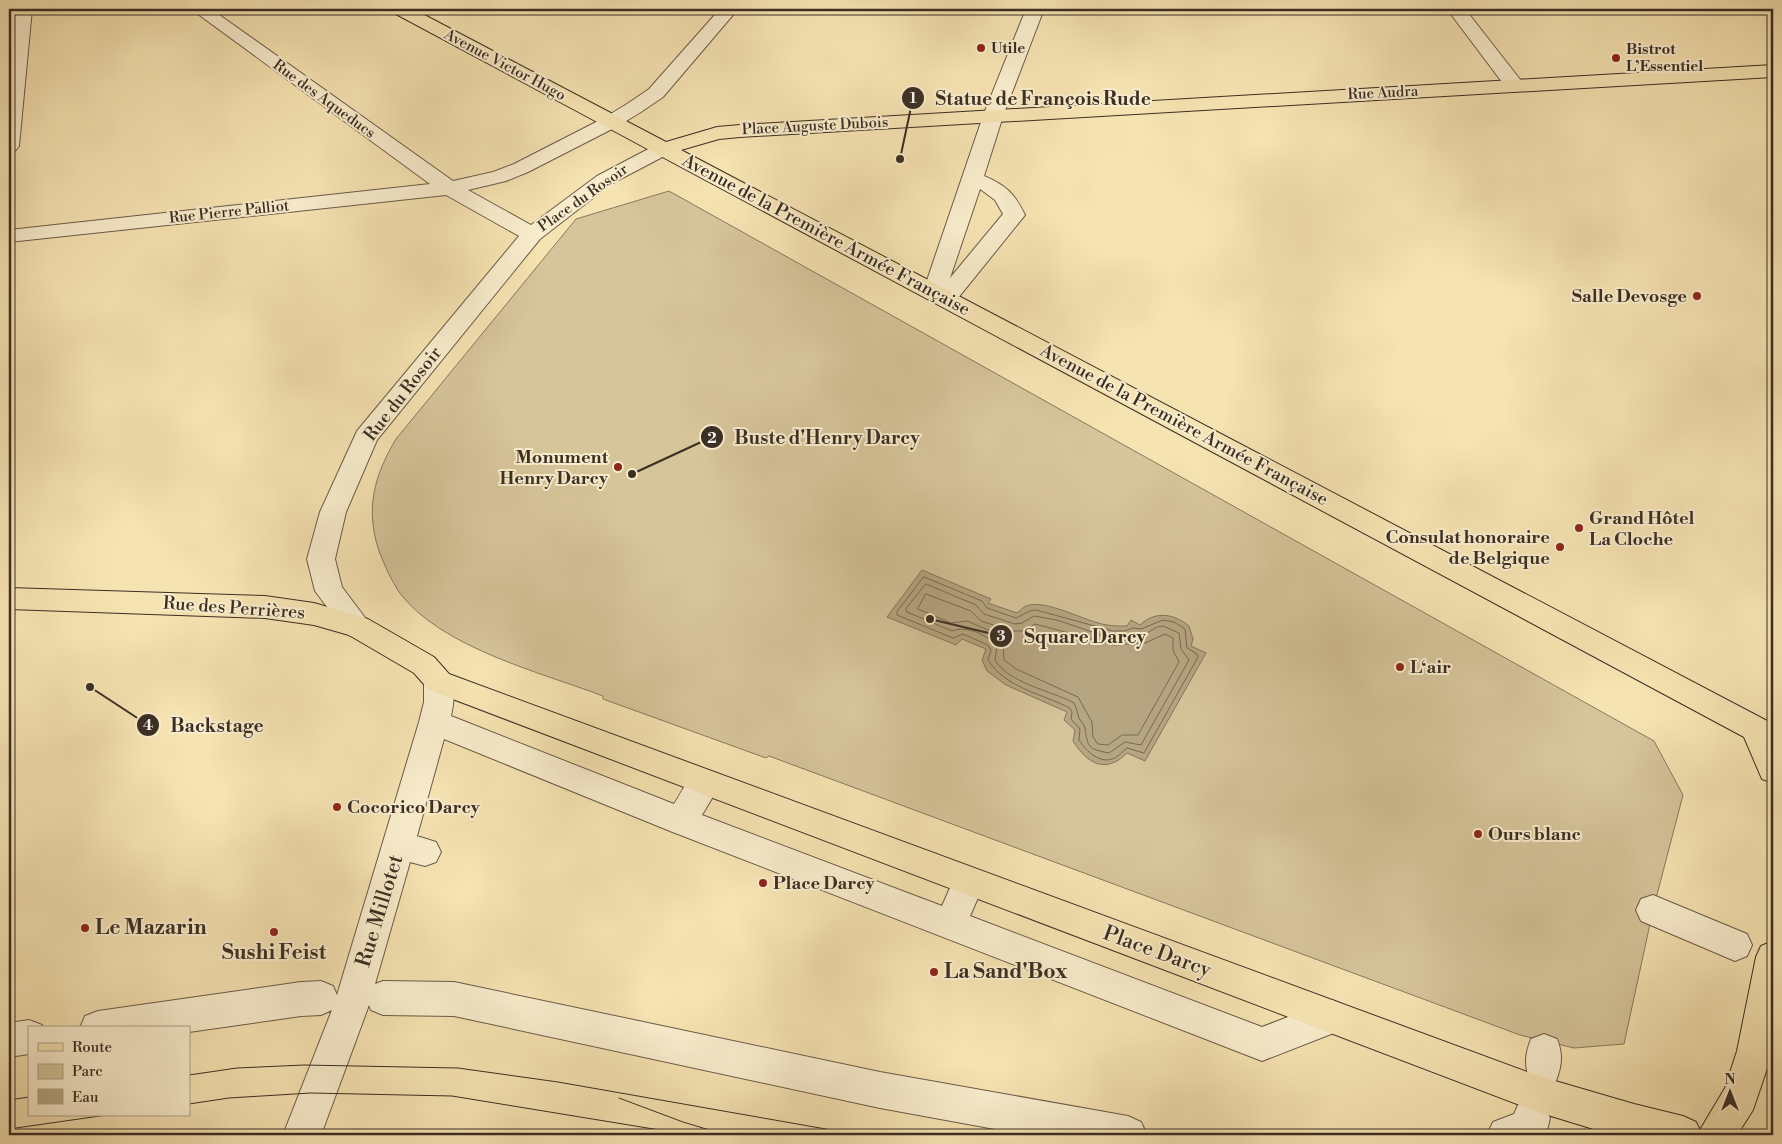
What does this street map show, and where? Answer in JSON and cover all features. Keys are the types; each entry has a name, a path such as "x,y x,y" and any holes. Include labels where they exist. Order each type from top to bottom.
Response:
{"main road":[{"name":"Avenue Victor Hugo","path":"400,9 611,122"},
{"name":"Rue Audra","path":"993,116 1773,71"},
{"name":"Place Auguste Dubois","path":"662,149 710,135 740,130 993,116"},
{"name":"Avenue de la Première Armée Française","path":"611,122 1765,734 1773,770"},
{"name":"Rue des Perrières","path":"9,598 265,607 314,614 358,627 424,665 439,682"},
{"name":"Place Darcy","path":"439,682 1538,1094 1634,1123 1683,1135"},
{"path":"1716,1135 1740,1097 1756,1051 1773,957"}],"street":[{"path":"9,146 23,9"},
{"name":"Rue des Aqueducs","path":"200,9 449,188"},
{"path":"449,188 506,174 611,122 656,93 729,9"},
{"path":"940,295 993,116 1035,9"},
{"path":"1456,9 1515,86"},
{"name":"Place du Rosoir","path":"449,188 532,234 604,180 662,149"},
{"path":"940,295 1014,216 1007,199 1000,190 973,180"},
{"name":"Rue Pierre Palliot","path":"9,236 449,188"},
{"name":"Rue du Rosoir","path":"358,627 329,591 321,559 336,504 366,437 532,234"},
{"name":"Rue Millotet","path":"302,1135 412,848 439,702 439,682"},
{"path":"434,722 680,821 1262,1044 1332,1017"},
{"path":"680,821 705,783"},
{"path":"950,924 969,882"},
{"path":"1653,910 1735,945"},
{"path":"112,1026 302,999 321,998"},
{"path":"383,998 454,999 880,1090 1128,1135"},
{"path":"9,1040 28,1038"}],"green space":[{"path":"669,191 1654,741 1683,795 1653,910 1624,1044 1574,1048 1520,1035 769,756 766,758 603,699 603,696 493,656 465,643 417,612 399,592 390,577 379,551 373,521 372,507 377,480 396,439 576,219"}],"water":[{"path":"922,570 991,599 988,603 1017,613 1026,606 1034,604 1044,605 1098,623 1119,626 1127,626 1131,620 1140,625 1152,617 1164,615 1177,618 1189,626 1193,639 1191,646 1206,653 1145,761 1127,753 1111,764 1097,764 1084,755 1073,741 1075,730 1064,720 1067,712 1006,685 987,671 982,660 986,649 962,639 956,645 887,617"}],"tram line":[{"path":"190,1075 237,1068 304,1065 458,1068 558,1082 860,1135"},
{"path":"190,1104 229,1098 311,1093 452,1096 690,1135"},
{"path":"9,1100 28,1097"},
{"path":"619,1098 683,1122 726,1135"},
{"path":"9,1129 100,1116"}],"place":[{"name":"Utile","path":"981,48"},
{"name":"Bistrot L’Essentiel","path":"1616,58"},
{"name":"Statue de François Rude","path":"900,159"},
{"name":"Salle Devosge","path":"1697,296"},
{"name":"Monument Henry Darcy","path":"618,467"},
{"name":"Buste d'Henry Darcy","path":"632,474"},
{"name":"Grand Hôtel La Cloche","path":"1579,528"},
{"name":"Consulat honoraire de Belgique","path":"1560,547"},
{"name":"Square Darcy","path":"930,619"},
{"name":"L‘air","path":"1400,667"},
{"name":"Backstage","path":"90,687"},
{"name":"Cocorico Darcy","path":"337,807"},
{"name":"Ours blanc","path":"1478,834"},
{"name":"Place Darcy","path":"763,883"},
{"name":"Le Mazarin","path":"85,928"},
{"name":"Sushi Feist","path":"274,932"},
{"name":"La Sand'Box","path":"934,972"}]}
